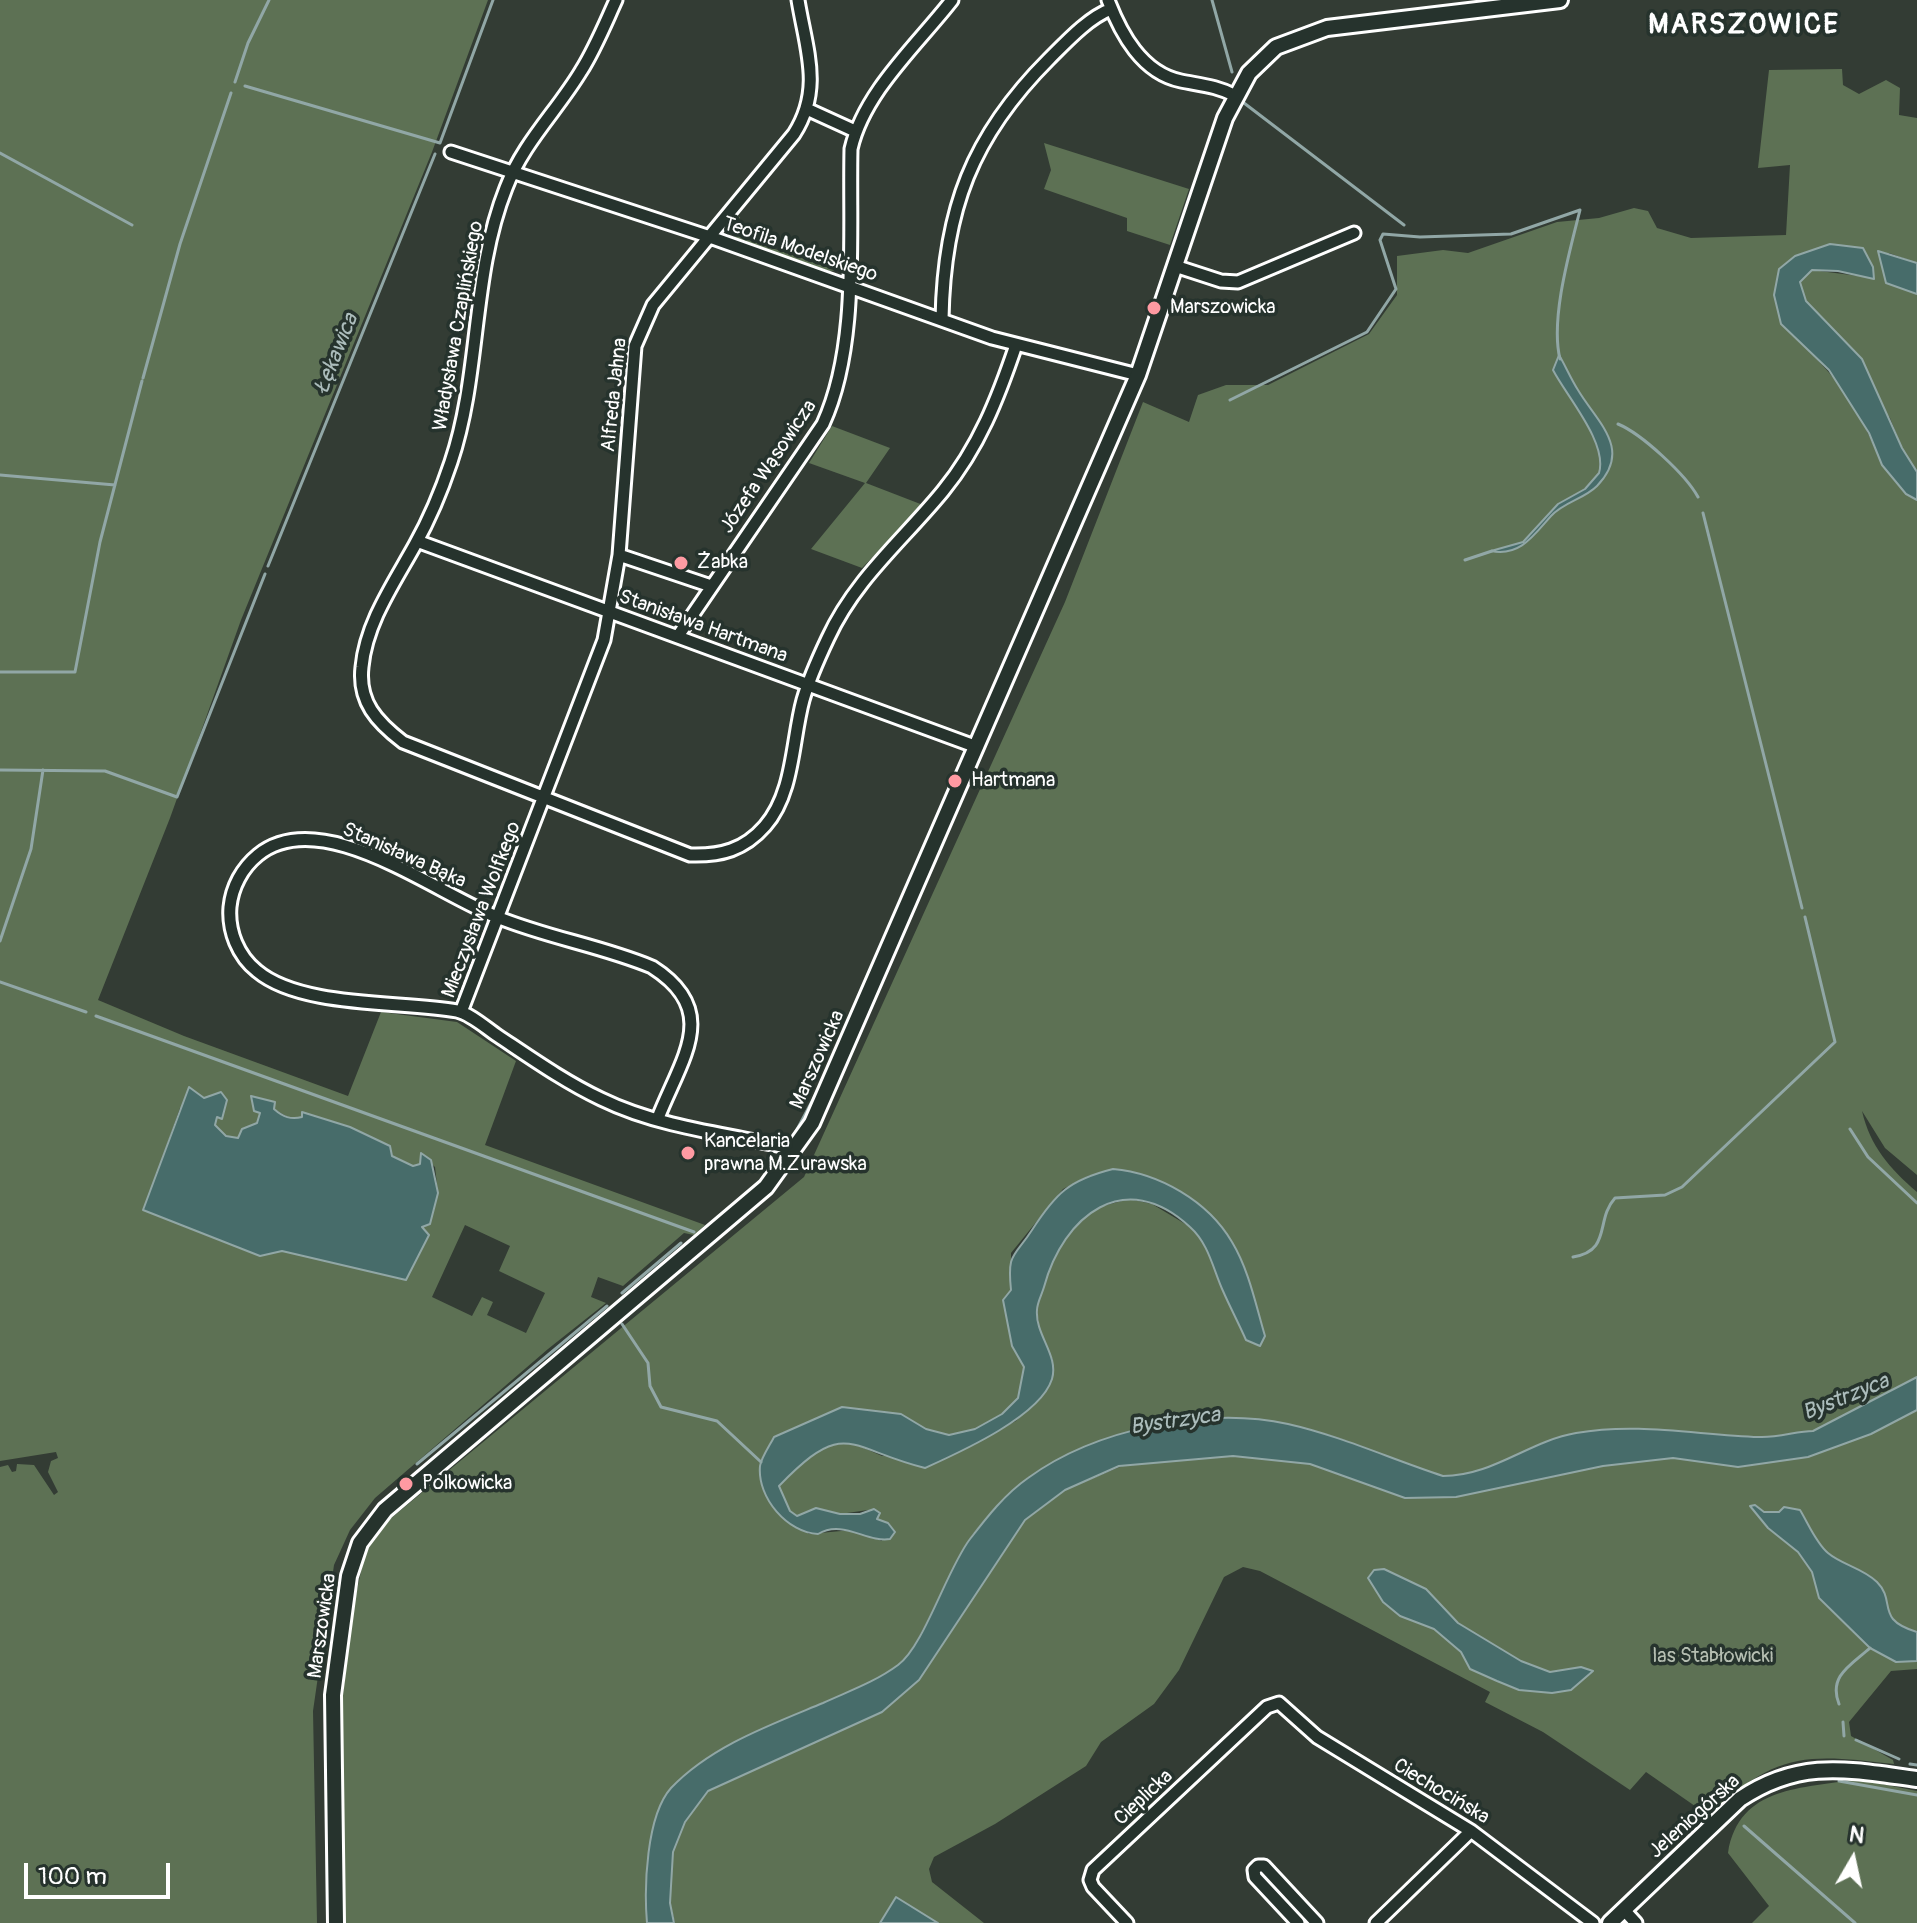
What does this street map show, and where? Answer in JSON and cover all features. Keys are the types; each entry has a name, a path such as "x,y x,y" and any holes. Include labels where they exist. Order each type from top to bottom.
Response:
{"street":[{"name":"Władysława Czaplińskiego","path":"616,0 581,72 524,150 496,217 478,295 462,420 451,463 417,541 370,630 362,667 362,689 369,709 380,724 403,742 690,855 718,856 744,846 766,825 781,799 809,683 829,635 853,594 965,461 994,405 1016,345"},
{"path":"798,0 811,80 809,110 855,131"},
{"name":"Józefa Wąsowicza","path":"678,636 816,435 833,403 843,365 851,149 855,131 869,103 952,0"},
{"name":"Marszowicka","path":"336,1923 333,1695 346,1593 360,1543 385,1510 766,1187 792,1154 827,1092 1138,375 1236,96 1258,62 1291,39 1327,28 1468,6 1560,0"},
{"path":"942,319 947,246 963,182 989,136 1039,69 1110,4 1135,51 1150,67 1170,78 1210,84 1236,96"},
{"name":"Alfreda Jahna","path":"610,613 619,555 635,346 653,305 794,134 809,110"},
{"name":"Teofila Modelskiego","path":"451,152 710,237 1016,345 1138,375"},
{"path":"1175,266 1221,281 1238,282 1354,233"},
{"name":"Stanisława Hartmana","path":"417,541 977,747"},
{"path":"619,555 711,586"},
{"name":"Mieczysława Wolfkego","path":"610,613 604,640 461,1012 555,1074 601,1099 658,1118 782,1146 792,1154"},
{"name":"Stanisława Bąka","path":"461,1012 333,998 268,979 249,963 234,938 230,917 236,884 251,861 269,847 283,841 310,838 367,855 496,917 627,957 672,980 686,995 692,1011 692,1028 658,1118"},
{"name":"Ciechocińska","path":"1267,1707 1282,1705 1328,1744 1471,1831 1593,1923"},
{"name":"Cieplicka","path":"1127,1923 1093,1887 1090,1880 1093,1870 1267,1707"},
{"name":"Jeleniogórska","path":"1610,1923 1740,1799 1763,1783 1817,1769 1917,1779"},
{"path":"1376,1923 1471,1831"},
{"path":"1298,1923 1255,1877 1256,1868 1264,1866 1317,1923"},
{"path":"1624,1910 1636,1923"}],"green space":[{"path":"0,0 488,0 432,152 241,620 170,818 98,1000 184,1036 348,1096 381,1012 457,1022 516,1061 485,1145 705,1225 694,1235 684,1233 623,1286 598,1277 591,1297 606,1303 375,1498 350,1530 334,1565 313,1711 317,1923 0,1923 0,1467 8,1465 12,1472 16,1471 17,1464 34,1465 54,1495 58,1492 48,1472 51,1461 58,1458 56,1452 0,1461","holes":["180,1108 222,1118 217,1117 215,1125 226,1136 238,1138 242,1129 257,1123 260,1113 274,1109 293,1120 302,1117 302,1113 350,1127 390,1146 392,1156 413,1166 420,1164 421,1154 435,1167 438,1193 422,1227 405,1280 282,1251 260,1256 144,1209","465,1225 510,1246 499,1271 545,1293 526,1333 487,1315 493,1302 482,1297 472,1316 432,1297"]},
{"path":"1842,69 1843,85 1859,94 1886,80 1900,88 1899,115 1917,118 1917,263 1889,253 1886,283 1917,294 1917,472 1902,448 1890,418 1806,301 1800,282 1812,270 1874,278 1873,267 1795,256 1781,324 1836,381 1860,416 1894,481 1917,500 1917,1175 1885,1148 1862,1111 1870,1135 1882,1156 1917,1192 1917,1377 1813,1431 1759,1437 1645,1429 1599,1430 1559,1437 1495,1465 1443,1476 1312,1430 1266,1421 1220,1419 1173,1423 1127,1433 1083,1449 1042,1472 1005,1500 973,1534 916,1642 898,1665 842,1697 722,1749 696,1766 672,1788 664,1806 650,1871 647,1923 343,1923 342,1704 352,1613 365,1553 390,1519 804,1177 1065,602 1143,402 1189,422 1198,395 1226,385 1268,385 1369,334 1397,295 1397,256 1443,250 1468,253 1557,222 1599,218 1634,208 1648,211 1657,228 1691,238 1786,235 1790,165 1758,168 1769,70","holes":["1090,1175 1232,1241 1265,1336 1260,1346 1246,1340 1207,1248 1192,1228 1152,1204 1129,1199 1107,1205 1092,1210 1071,1228 1054,1253 1037,1309 1040,1335 1053,1360 1051,1381 1016,1421 948,1457 882,1456 848,1441 829,1444 818,1449 779,1486 790,1511 797,1516 816,1508 840,1514 868,1510 877,1519 882,1541 852,1530 809,1534 775,1508 765,1491 760,1466 773,1437 842,1407 901,1414 926,1429 949,1435 975,1429 1002,1414 1018,1398 1024,1367 1012,1346 1003,1300 1011,1290 1011,1253 1063,1189"]},
{"path":"1044,143 1189,189 1170,245 1127,231 1127,218 1044,189 1051,170"},
{"path":"736,216 740,217 737,225 742,227 739,237 828,267 832,258 836,259 841,252 839,270 829,271 736,239 729,228"},
{"path":"832,426 890,448 866,483 923,505 862,568 811,549 865,483 809,463"},
{"name":"las Stabłowicki","path":"1917,1410 1917,1632 1895,1622 1888,1610 1883,1589 1877,1582 1824,1549 1800,1510 1764,1512 1755,1505 1768,1528 1798,1552 1812,1572 1819,1599 1870,1648 1896,1662 1917,1661 1917,1669 1891,1671 1849,1722 1851,1736 1893,1760 1894,1764 1839,1759 1796,1761 1756,1777 1713,1812 1705,1813 1646,1772 1630,1790 1543,1732 1485,1702 1490,1692 1260,1571 1243,1567 1224,1577 1179,1670 1154,1704 1101,1742 1086,1766 995,1824 934,1857 929,1869 932,1882 984,1923 938,1923 896,1897 880,1923 675,1923 670,1903 673,1852 685,1822 708,1791 882,1712 919,1680 1025,1520 1065,1490 1122,1466 1233,1456 1310,1464 1405,1498 1456,1497 1603,1466 1673,1458 1739,1467 1808,1457 1871,1434","holes":["1384,1569 1426,1589 1458,1623 1521,1661 1550,1672 1581,1667 1519,1690 1470,1669 1461,1652 1434,1629 1400,1616"]},
{"path":"1857,1779 1917,1791 1917,1923 1752,1923 1769,1906 1728,1853 1734,1831 1745,1814 1759,1802 1776,1794"}],"water":[{"path":"1830,244 1863,248 1873,267 1874,279 1838,271 1812,270 1800,282 1806,301 1862,359 1902,448 1917,472 1917,500 1906,494 1882,465 1869,433 1829,370 1781,324 1774,295 1779,269 1795,256"},
{"path":"1878,251 1917,263 1917,294 1886,283"},
{"path":"1559,355 1608,436 1612,460 1597,486 1556,511 1526,543 1510,551 1491,551 1523,542 1558,504 1585,489 1599,473 1598,448 1592,434 1553,370"},
{"path":"189,1087 204,1098 221,1092 227,1100 222,1119 217,1117 215,1125 226,1136 238,1138 242,1129 257,1123 260,1113 254,1111 251,1096 275,1102 274,1109 287,1117 302,1117 302,1112 350,1127 390,1146 392,1156 413,1166 420,1164 421,1153 431,1160 438,1193 430,1224 422,1227 429,1235 406,1280 282,1251 260,1256 143,1210"},
{"path":"1113,1169 1165,1183 1196,1202 1222,1227 1238,1253 1252,1288 1265,1336 1260,1346 1246,1340 1206,1249 1190,1227 1166,1209 1142,1201 1120,1200 1100,1208 1081,1221 1053,1262 1037,1310 1039,1328 1052,1362 1052,1379 1032,1407 996,1432 925,1468 862,1447 834,1445 819,1451 779,1486 790,1511 797,1516 816,1508 840,1514 860,1514 874,1509 880,1513 877,1519 888,1523 895,1532 890,1539 837,1529 818,1534 807,1532 777,1512 760,1478 761,1463 774,1437 842,1407 901,1414 926,1429 949,1435 975,1429 1002,1414 1018,1398 1024,1367 1012,1346 1003,1300 1011,1290 1013,1256 1049,1206 1065,1190 1085,1178"},
{"path":"1917,1377 1917,1410 1871,1434 1808,1457 1738,1467 1673,1458 1603,1466 1456,1497 1405,1498 1310,1464 1233,1456 1119,1466 1065,1490 1025,1520 919,1680 882,1712 708,1791 685,1822 673,1852 670,1903 674,1923 647,1923 648,1853 656,1816 671,1788 723,1748 862,1686 898,1665 917,1642 961,1552 990,1514 1028,1478 1086,1446 1153,1426 1188,1420 1256,1419 1327,1435 1443,1476 1495,1465 1559,1437 1599,1430 1645,1429 1759,1437 1813,1431"},
{"path":"1755,1505 1764,1512 1779,1512 1784,1507 1800,1510 1828,1553 1877,1582 1883,1589 1888,1610 1895,1622 1917,1632 1917,1661 1896,1662 1870,1648 1819,1598 1812,1572 1798,1552 1768,1528 1750,1506"},
{"path":"1384,1569 1426,1589 1458,1623 1521,1661 1550,1672 1581,1667 1593,1671 1571,1690 1552,1693 1519,1690 1470,1669 1461,1652 1434,1629 1400,1616 1383,1602 1368,1578 1374,1570"},
{"path":"896,1897 938,1923 880,1923"}],"waterway":[{"path":"235,82 248,43 269,0"},
{"path":"245,86 440,143 493,0"},
{"path":"1212,0 1232,72"},
{"path":"143,378 180,244 231,93"},
{"path":"1244,103 1404,225"},
{"path":"0,153 132,225"},
{"name":"Łękawica","path":"268,566 435,154"},
{"path":"1230,400 1367,332 1396,289 1380,240 1383,234 1420,237 1511,234 1580,210 1559,305 1560,359"},
{"path":"0,672 75,672 100,542 142,381"},
{"path":"1618,424 1662,456 1698,497"},
{"path":"0,475 115,485"},
{"path":"1703,513 1802,908"},
{"path":"1465,560 1492,551"},
{"name":"Łękawica","path":"0,770 105,771 177,797 265,574"},
{"path":"0,941 31,849 43,770"},
{"path":"937,818 948,793"},
{"path":"877,955 933,828"},
{"path":"1573,1257 1585,1254 1598,1241 1605,1216 1615,1198 1665,1195 1682,1187 1835,1042 1805,917"},
{"path":"822,1082 873,964"},
{"path":"0,982 86,1012"},
{"path":"96,1016 694,1232"},
{"path":"793,1137 817,1092"},
{"path":"1850,1129 1868,1157 1917,1203"},
{"path":"622,1293 681,1243"},
{"path":"417,1464 607,1306"},
{"path":"622,1324 648,1363 650,1386 661,1407 717,1421 761,1462"},
{"path":"1839,1704 1836,1694 1839,1678 1870,1648"},
{"path":"1843,1722 1844,1736"},
{"path":"1856,1740 1899,1759"},
{"path":"1910,1764 1917,1765"},
{"path":"1839,1781 1917,1795"},
{"path":"1744,1826 1855,1923"}],"place":[{"name":"Marszowicka","path":"1154,308"},
{"name":"Żabka","path":"681,563"},
{"name":"Hartmana","path":"955,781"},
{"name":"Kancelaria prawna M.Zurawska","path":"688,1153"},
{"name":"Polkowicka","path":"406,1484"}],"district":[{"name":"MARSZOWICE","path":"1744,26"}],"water label":[{"name":"Bystrzyca","path":"1846,1398"},
{"name":"Bystrzyca","path":"1175,1422"}]}
